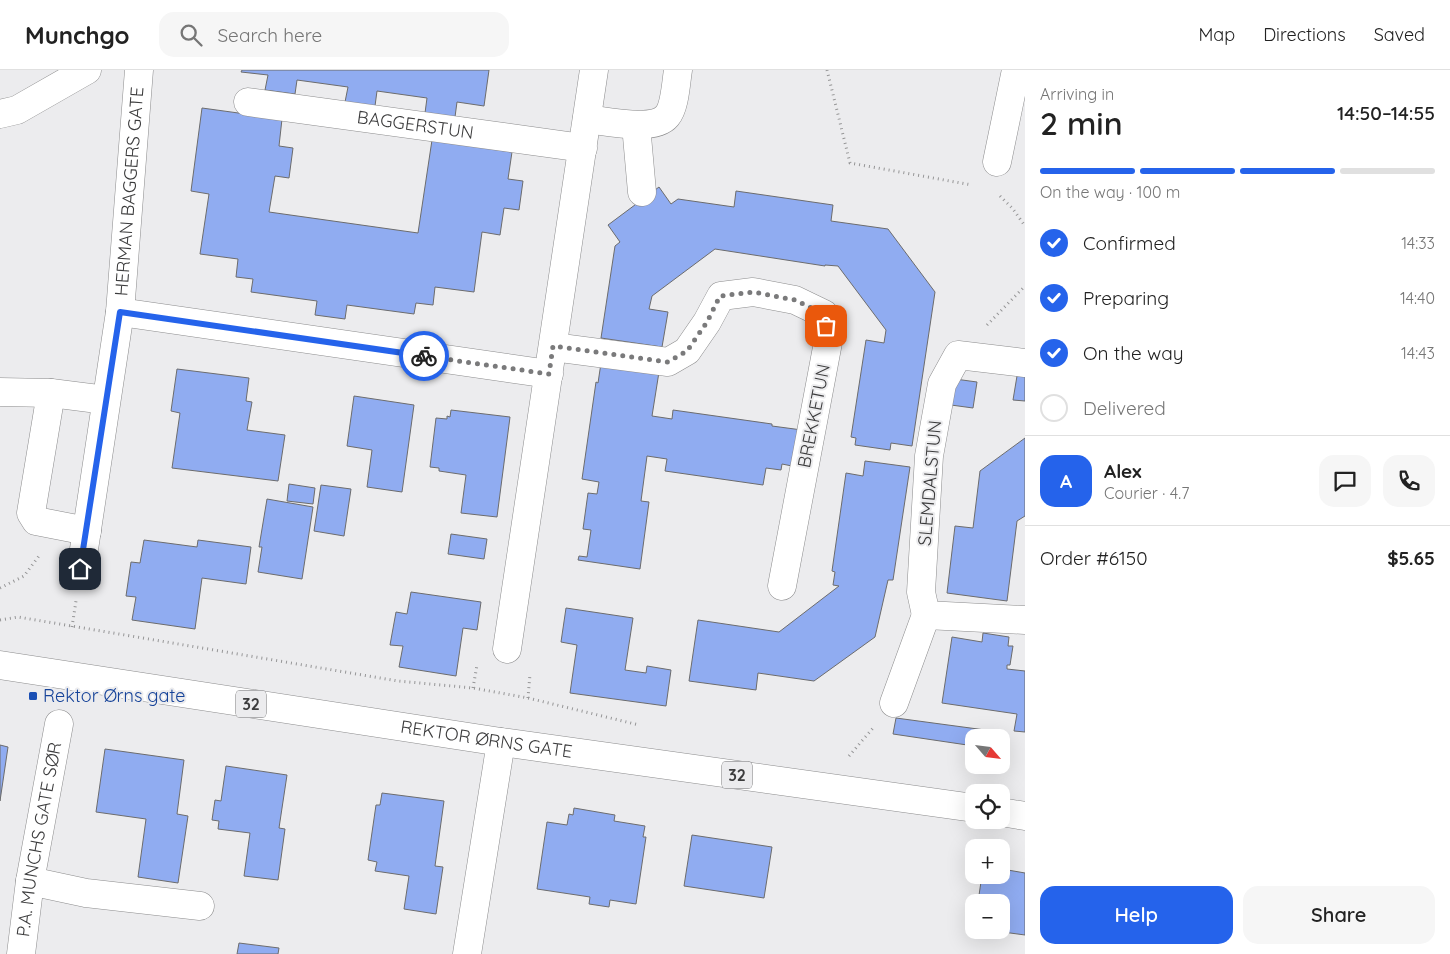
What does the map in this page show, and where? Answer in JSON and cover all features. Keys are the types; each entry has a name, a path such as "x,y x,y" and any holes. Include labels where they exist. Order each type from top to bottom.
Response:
{"street":[{"path":"0,114 17,110 87,70"},
{"name":"HERMAN BAGGERS GATE","path":"80,569 120,312 139,70"},
{"path":"507,649 594,70"},
{"path":"587,119 636,125 660,121 667,116 672,106 678,70"},
{"path":"997,162 1016,70"},
{"name":"BAGGERSTUN","path":"248,102 583,148"},
{"path":"636,125 642,192"},
{"name":"BREKKETUN","path":"553,346 668,362 687,351 707,322 720,296 753,292 795,300 824,314 829,337 782,586"},
{"name":"HERMAN BAGGERS GATE","path":"120,312 549,374"},
{"path":"958,355 1002,345 1025,344"},
{"path":"958,355 1025,363"},
{"name":"SLEMDALSTUN","path":"926,615 921,592 929,456 942,384 958,355"},
{"path":"0,392 51,393 106,400"},
{"path":"51,393 31,513 36,521 87,531"},
{"path":"894,703 926,615 1025,620"},
{"name":"REKTOR ØRNS GATE","path":"0,665 501,742 965,807"},
{"name":"P.A. MUNCHS GATE SØR","path":"21,954 30,881 59,724"},
{"path":"467,954 501,742"},
{"path":"1010,814 1025,816"},
{"path":"30,881 86,893 200,906"}],"path":[{"path":"827,70 850,163 972,185"},
{"path":"999,195 1013,209 1025,226"},
{"path":"958,355 1025,286"},
{"path":"0,588 24,576 38,558 47,524"},
{"path":"0,620 18,617 398,680 473,688 528,698 646,727"},
{"path":"847,759 894,703"}],"building":[{"path":"242,70 489,70 484,106 457,102 455,117 425,113 427,98 377,91 375,106 345,102 348,87 297,80 295,94 265,90 268,75 241,72"},
{"path":"202,108 282,119 279,146 293,148 289,178 275,176 269,212 418,233 432,140 512,152 508,179 523,181 519,210 504,208 500,235 482,232 474,292 435,287 433,305 416,303 414,314 347,305 345,319 315,315 317,301 251,292 253,279 236,277 238,259 200,254 209,194 191,191"},
{"path":"659,187 671,204 678,199 734,207 736,191 833,205 831,221 888,229 935,292 912,446 891,443 890,450 855,445 856,438 851,437 866,340 884,343 886,330 838,266 825,266 715,249 652,296 649,309 668,312 662,347 601,338 615,246 620,242 608,225"},
{"path":"601,363 659,372 652,416 672,419 673,410 802,430 797,467 782,464 781,470 766,468 763,485 665,471 667,459 647,456 641,501 649,502 640,569 578,560 579,556 587,557 591,530 583,529 588,493 597,494 599,482 582,479 596,382 598,383"},
{"path":"177,369 249,378 246,401 252,402 247,430 285,435 278,481 172,468 180,413 171,411"},
{"path":"1018,370 1025,371 1025,401 1013,400"},
{"path":"955,379 977,382 973,408 951,405"},
{"path":"354,396 414,405 402,492 367,487 372,450 347,446"},
{"path":"451,410 510,417 497,517 461,513 466,475 439,471 439,468 430,467 436,418 447,419 447,416 450,417"},
{"path":"1025,438 1025,516 1017,521 1007,601 947,593 955,526 973,528 980,471"},
{"path":"865,461 910,467 893,580 888,580 875,637 814,681 758,673 756,690 689,681 698,620 779,632 839,586 833,585 835,572 832,571 846,473 863,476"},
{"path":"289,484 315,488 313,504 287,501"},
{"path":"321,485 351,489 344,536 314,531"},
{"path":"267,499 313,507 302,579 258,572 262,547 259,547"},
{"path":"451,534 487,539 484,559 448,554"},
{"path":"144,540 197,547 198,540 251,547 246,584 202,578 195,629 132,620 136,597 126,596 131,562 140,563"},
{"path":"411,592 481,602 477,630 463,628 456,676 399,667 403,646 390,645 396,612 407,614"},
{"path":"566,608 633,618 625,670 646,673 647,666 671,670 666,706 570,693 577,645 561,642"},
{"path":"983,633 1009,637 1008,646 1013,646 1010,665 1007,665 1007,669 1025,671 1025,732 1014,731 1017,714 942,703 952,637 982,642"},
{"path":"896,718 978,729 965,729 965,745 893,734"},
{"path":"0,745 8,747 0,801"},
{"path":"105,749 184,760 177,814 188,816 178,883 138,877 146,819 96,812"},
{"path":"226,766 287,775 279,828 285,829 278,880 244,876 250,833 218,829 219,821 212,820 215,800 221,801"},
{"path":"382,793 444,801 435,866 443,867 436,914 404,909 409,876 375,871 377,862 368,860 376,805 380,805"},
{"path":"574,808 615,815 614,821 645,826 643,837 646,837 636,904 610,900 609,907 589,904 590,897 537,889 547,822 567,825 569,814 573,815"},
{"path":"692,835 772,847 764,898 684,886"},
{"path":"1010,870 1025,873 1025,935 1010,933 1010,894 979,894 981,884 1010,884"},
{"path":"239,943 279,948 278,954 237,954"}],"way so far":[{"path":"424,356 549,374 553,346 668,362 687,351 707,322 720,296 753,292 795,300 824,314 826,326"}],"place":[{"name":"Rektor Ørns gate","path":"33,696"}],"route":[{"path":"80,569 120,312 424,356"}]}
